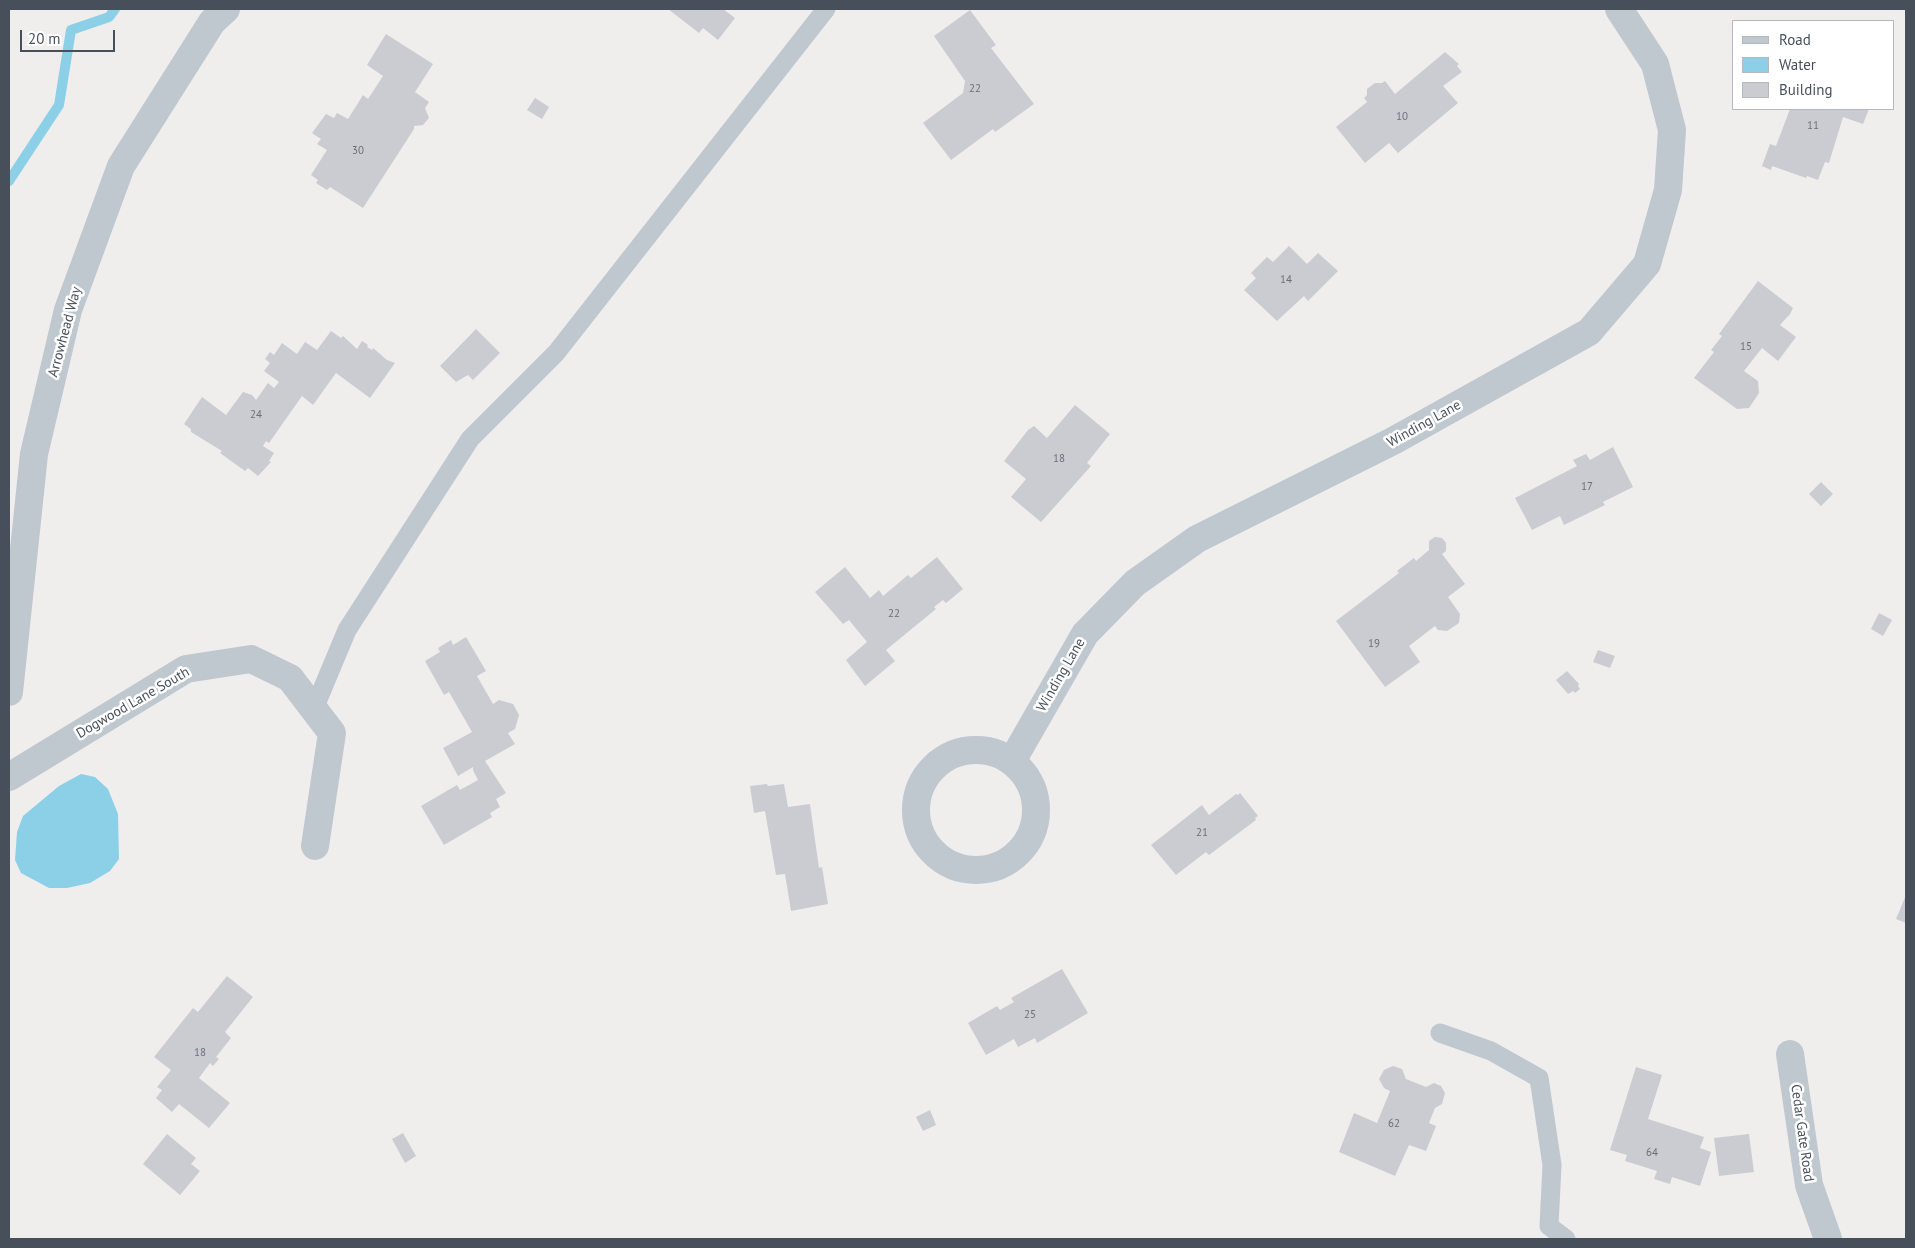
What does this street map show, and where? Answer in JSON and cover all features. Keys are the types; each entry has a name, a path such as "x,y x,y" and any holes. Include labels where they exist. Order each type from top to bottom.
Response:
{"street":[{"name":"Arrowhead Way","path":"9,692 34,454 68,310 121,166 212,22 226,9"},
{"name":"Winding Lane","path":"1012,762 1085,634 1135,583 1197,539 1393,442 1589,332 1647,264 1668,190 1672,130 1655,64 1619,9"},
{"name":"Dogwood Lane South","path":"9,777 186,669 251,659 290,678 332,732 315,846"},
{"path":"967,750 991,751 1012,762 1028,779 1036,801 1035,825 1024,846 1007,862 985,870 961,868 940,858 924,841 916,818 917,795 928,773 945,758 967,750"},
{"name":"Cedar Gate Road","path":"1790,1054 1809,1186 1828,1239"}],"lane":[{"path":"314,709 347,630 470,439 556,352 826,9"},
{"path":"1440,1033 1491,1051 1539,1078 1552,1165 1549,1226 1566,1239"}],"water":[{"path":"81,774 95,777 108,789 118,814 119,859 110,871 90,883 67,888 49,888 21,873 15,860 17,832 23,816 59,786"}],"building":[{"path":"668,9 723,9 735,18 718,40 703,28 699,33"},
{"path":"970,10 996,45 991,48 1034,104 995,132 993,129 951,160 923,123 963,93 965,81 934,36"},
{"path":"386,34 433,64 415,92 429,102 425,108 429,118 423,125 414,126 414,129 363,208 330,187 327,190 316,183 318,180 311,175 327,150 317,144 321,139 312,133 326,114 334,118 337,113 348,119 363,95 368,99 383,76 367,65"},
{"path":"1445,52 1459,64 1457,66 1462,72 1443,86 1458,103 1398,153 1389,143 1365,163 1336,127 1367,102 1364,98 1367,95 1367,89 1375,83 1385,81 1395,94"},
{"path":"535,98 549,107 542,119 527,110"},
{"path":"1790,110 1869,110 1863,124 1843,117 1829,163 1825,162 1818,180 1807,176 1806,178 1772,166 1771,170 1762,166 1770,144 1776,146"},
{"path":"1289,246 1307,264 1318,253 1338,271 1308,301 1304,296 1277,321 1244,290 1256,278 1251,273 1267,257 1273,262"},
{"path":"1758,281 1793,308 1780,325 1796,337 1778,361 1762,348 1744,371 1758,381 1759,393 1749,408 1737,409 1694,378 1714,352 1711,350 1722,336 1719,334"},
{"path":"476,329 500,353 473,380 468,375 456,382 440,366"},
{"path":"331,331 341,338 343,336 357,349 362,341 368,345 367,347 372,350 373,348 387,360 395,363 370,398 336,373 313,405 302,396 269,443 266,441 263,446 274,453 269,461 271,462 258,476 248,468 245,471 220,453 222,451 191,432 191,429 184,424 202,397 226,415 243,392 252,395 256,400 268,383 274,388 279,382 264,371 270,363 265,359 270,352 274,355 282,343 297,354 305,342 317,350"},
{"path":"1075,405 1110,434 1087,463 1091,466 1041,522 1011,497 1026,479 1004,461 1028,430 1034,426 1047,438"},
{"path":"1613,447 1633,487 1603,502 1605,505 1564,525 1560,516 1532,530 1515,498 1577,466 1573,460 1586,454 1590,460"},
{"path":"1821,482 1833,494 1821,506 1809,494"},
{"path":"1435,537 1442,538 1446,543 1446,551 1442,554 1465,584 1448,597 1460,614 1459,623 1447,631 1438,630 1435,626 1409,646 1420,662 1385,687 1336,621 1399,573 1397,571 1414,558 1416,561 1429,550 1429,541"},
{"path":"937,557 963,589 946,603 943,600 934,607 936,609 886,650 895,661 865,686 846,660 867,642 849,620 843,624 815,592 845,567 870,598 879,590 883,596 908,575 911,578"},
{"path":"1879,613 1892,620 1883,636 1871,629"},
{"path":"466,637 486,671 477,676 493,704 499,700 513,704 519,715 515,729 508,733 515,744 485,761 506,793 496,799 500,807 490,813 492,817 444,845 421,806 457,785 460,790 478,780 473,767 458,776 443,748 472,732 449,692 444,695 425,661 440,652 438,648 451,640 453,645"},
{"path":"1598,650 1615,656 1610,668 1593,662"},
{"path":"1567,671 1579,684 1580,689 1575,693 1573,691 1568,694 1556,680"},
{"path":"767,784 768,786 784,784 788,807 810,804 819,868 822,867 828,904 791,911 785,874 776,875 765,811 754,813 750,786"},
{"path":"1240,793 1258,816 1255,818 1256,820 1209,855 1206,852 1176,875 1151,845 1202,805 1209,815"},
{"path":"1906,895 1906,923 1896,919"},
{"path":"1062,969 1088,1013 1037,1043 1035,1038 1018,1047 1014,1039 986,1055 968,1023 997,1006 1000,1010 1014,1002 1011,998"},
{"path":"227,976 253,997 225,1032 231,1038 216,1057 219,1059 213,1066 210,1063 199,1078 230,1103 209,1128 179,1104 172,1112 156,1098 162,1090 157,1087 171,1070 154,1057 193,1008 198,1012"},
{"path":"1393,1066 1402,1069 1406,1079 1426,1087 1434,1083 1441,1086 1445,1093 1442,1104 1435,1108 1429,1123 1436,1126 1426,1151 1409,1145 1395,1176 1339,1152 1354,1113 1377,1123 1390,1091 1384,1088 1379,1079 1384,1070"},
{"path":"1636,1067 1662,1075 1648,1119 1704,1137 1700,1148 1711,1152 1700,1186 1672,1177 1670,1184 1654,1179 1657,1171 1625,1161 1627,1155 1610,1150"},
{"path":"930,1110 936,1125 923,1131 916,1117"},
{"path":"403,1133 416,1156 405,1163 392,1139"},
{"path":"167,1134 196,1158 191,1164 200,1171 180,1195 143,1164"},
{"path":"1749,1134 1754,1172 1719,1176 1714,1138"}],"waterway":[{"path":"9,181 59,105 71,30 109,17 115,9"}]}
